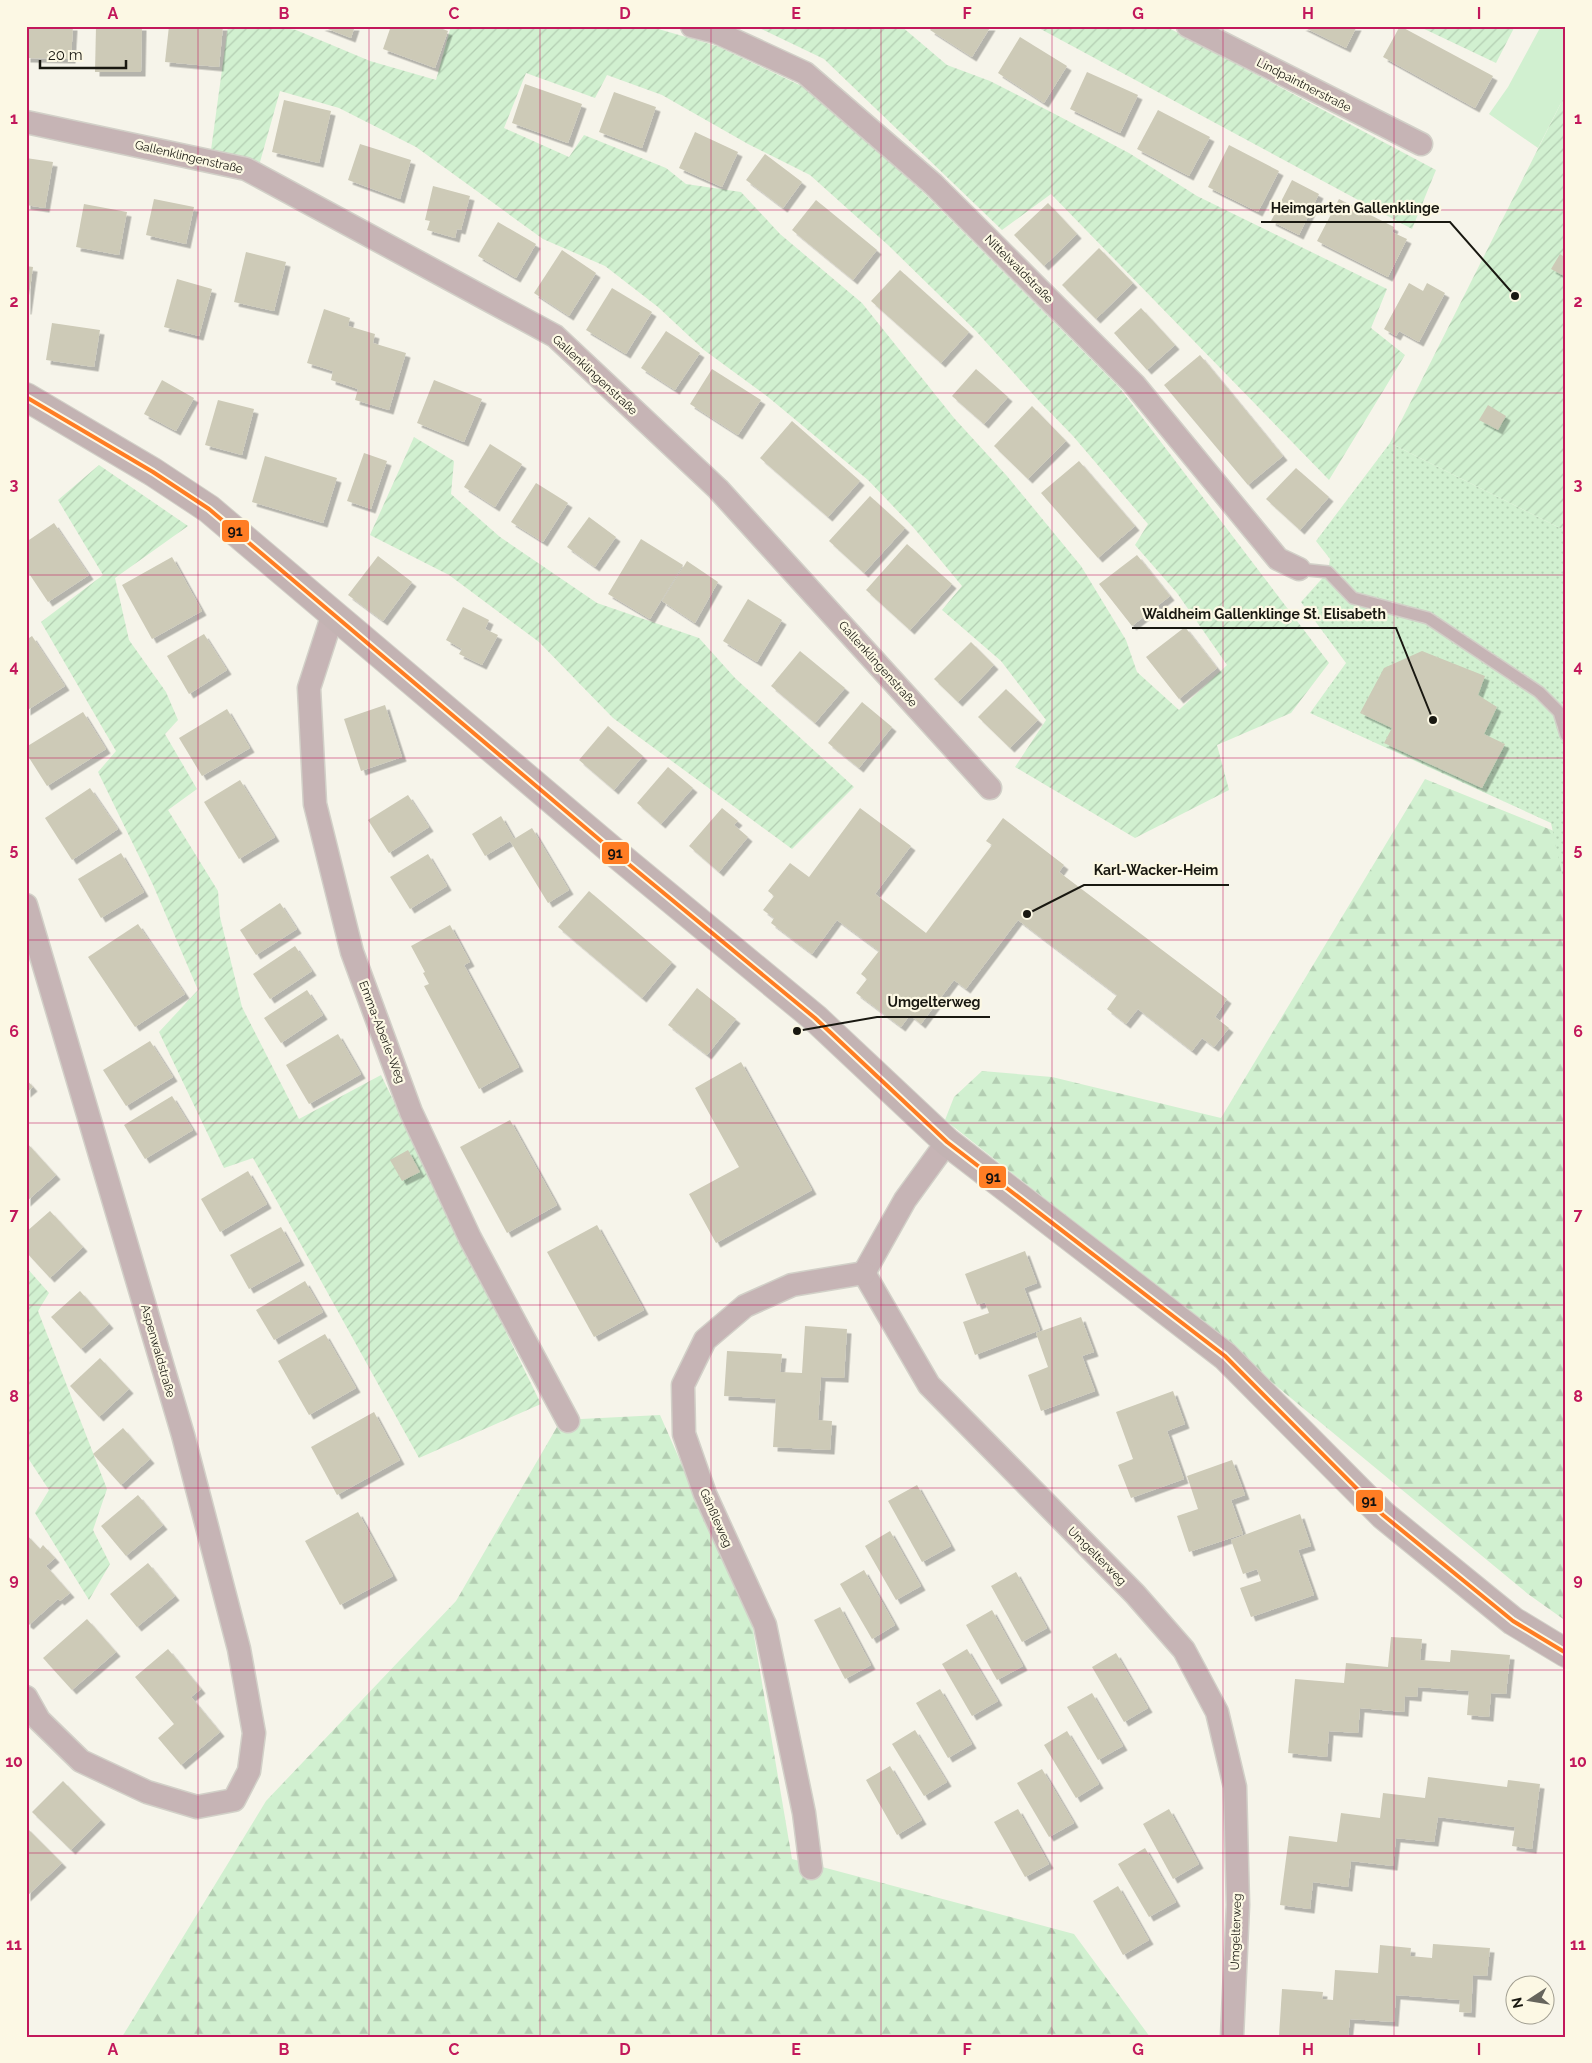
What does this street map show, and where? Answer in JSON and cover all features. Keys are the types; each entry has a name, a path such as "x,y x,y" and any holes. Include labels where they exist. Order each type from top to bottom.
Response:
{"street":[{"name":"Nittelwaldstraße","path":"692,26 716,32 805,72 933,184 1134,384 1278,559 1299,569"},
{"name":"Lindpaintnerstraße","path":"1188,26 1421,144"},
{"name":"Gallenklingenstraße","path":"26,122 246,169 555,336 718,489 990,788"},
{"path":"26,397 153,472 209,509 614,852 815,1018 948,1142 1225,1356 1383,1515 1513,1621 1566,1653"},
{"name":"Emma-Aberle-Weg","path":"333,614 309,688 315,804 352,952 416,1121 470,1238 568,1422"},
{"name":"Aspenwaldstraße","path":"26,905 180,1426 239,1649 254,1733 249,1771 234,1800 197,1807 147,1792 81,1761 33,1727"},
{"path":"864,1273 905,1200 948,1142"},
{"name":"Gänßleweg","path":"810,1868 804,1813 765,1625 704,1494 684,1434 683,1385 706,1340 745,1306 792,1284 864,1273"},
{"name":"Umgelterweg","path":"864,1273 929,1385 1135,1594 1184,1650 1217,1712 1235,1787 1238,1905 1232,2037"},
{"path":"26,1697 33,1727"}],"lane":[{"path":"1299,569 1328,572 1353,598 1428,618 1539,692 1559,712 1566,735"}],"green space":[{"path":"228,26 271,26 296,30 370,61 436,80 451,26 648,26 717,46 808,89 924,193 1119,387 1329,663 1291,713 1217,745 1229,790 1135,838 1015,767 1046,720 1001,661 942,610 962,586 913,527 868,480 768,397 704,350 658,307 605,266 543,239 416,147 339,108 280,91 260,162 211,150","holes":["526,73 595,98 607,75 662,95 748,144 810,175 888,245 976,331 1073,436 1148,524 1135,545 1177,593 1227,665 1179,710 1137,672 1126,640 1081,566 1007,476 954,418 862,303 780,234 741,192 686,184 666,168 584,135 569,157 504,128"]},
{"path":"755,26 901,26 947,65 990,81 1051,112 1129,153 1197,196 1387,289 1371,328 1405,355 1329,480 1051,194 1002,230 824,59"},
{"path":"1035,26 1165,26 1436,170 1412,229"},
{"path":"1418,26 1515,26 1496,63"},
{"path":"1541,26 1566,26 1566,93 1538,148 1489,114 1508,87"},
{"path":"1566,93 1566,531 1390,443"},
{"path":"414,437 454,461 451,494 500,537 597,603 699,638 735,678 854,787 792,849 613,718 539,642 449,575 370,535"},
{"path":"1390,443 1566,531 1566,893 1551,823 1310,713 1346,663 1301,602 1328,572 1330,559 1316,541"},
{"path":"99,465 188,526 115,578 129,640 166,692 178,720 165,734 197,789 168,810 218,891 220,917 242,1007 299,1119 381,1075 541,1404 419,1458 253,1158 224,1168 159,1032 198,990 153,885 98,772 116,751 41,622 103,575 58,500"},
{"path":"1425,779 1554,831 1566,893 1566,1621 1528,1594 1164,1293 945,1120 954,1097 982,1071 1052,1077 1221,1118"},
{"path":"26,1267 49,1293 38,1311 107,1489 93,1530 110,1564 89,1600 35,1513 49,1490 26,1455"},
{"path":"660,1415 752,1624 792,1859 1074,1934 1150,2037 122,2037 266,1801 456,1601 561,1420"}],"building":[{"path":"26,26 73,26 71,59 26,58"},
{"path":"96,26 142,26 141,72 95,72"},
{"path":"169,26 223,26 219,67 165,62"},
{"path":"320,26 355,26 351,38"},
{"path":"391,26 435,26 448,31 435,68 383,49"},
{"path":"933,26 991,26 972,57 930,30"},
{"path":"1301,26 1357,26 1346,48"},
{"path":"1400,26 1493,76 1475,108 1383,57"},
{"path":"1020,37 1067,66 1044,103 998,73"},
{"path":"1087,72 1138,95 1120,133 1070,109"},
{"path":"525,84 582,104 568,143 512,123"},
{"path":"614,92 656,107 642,148 599,132"},
{"path":"284,100 331,111 319,163 272,152"},
{"path":"1158,110 1210,137 1189,176 1137,149"},
{"path":"695,132 738,152 722,187 679,168"},
{"path":"360,144 411,160 400,199 348,180"},
{"path":"1229,145 1279,171 1258,212 1208,187"},
{"path":"765,154 802,182 783,208 746,180"},
{"path":"26,158 53,162 45,208 26,205"},
{"path":"1292,180 1319,194 1299,235 1271,221"},
{"path":"433,186 470,196 461,230 457,229 455,238 427,230 430,221 425,220"},
{"path":"154,199 194,207 186,244 146,235"},
{"path":"1339,199 1394,227 1392,232 1407,239 1388,277 1317,241"},
{"path":"816,200 877,250 853,280 792,230"},
{"path":"1048,203 1077,234 1044,266 1014,235"},
{"path":"84,204 127,212 119,255 76,247"},
{"path":"498,222 536,244 516,278 478,256"},
{"path":"1099,248 1133,283 1096,319 1062,285"},
{"path":"562,250 596,273 569,316 534,293"},
{"path":"246,252 286,262 274,311 234,302"},
{"path":"1560,254 1566,258 1566,277 1551,269"},
{"path":"26,266 33,267 27,310 26,310"},
{"path":"900,270 969,332 941,363 871,301"},
{"path":"177,279 212,289 199,336 164,327"},
{"path":"1409,283 1423,291 1427,283 1445,293 1419,342 1399,331 1396,336 1384,329"},
{"path":"612,288 652,312 626,354 586,330"},
{"path":"1141,308 1175,345 1147,370 1114,333"},
{"path":"324,309 350,318 348,326 375,334 373,343 406,353 389,410 355,400 358,389 331,380 333,371 307,363"},
{"path":"52,323 100,330 94,367 46,360"},
{"path":"666,331 700,353 675,390 641,368"},
{"path":"1200,355 1283,456 1248,485 1164,385"},
{"path":"712,369 761,400 738,435 690,404"},
{"path":"976,369 1008,397 984,424 952,396"},
{"path":"162,380 194,398 176,431 144,414"},
{"path":"434,380 482,399 464,442 417,423"},
{"path":"218,400 254,409 242,455 205,445"},
{"path":"1488,405 1506,416 1498,430 1479,420"},
{"path":"1032,406 1066,441 1028,479 994,446"},
{"path":"792,421 860,481 828,517 760,458"},
{"path":"490,444 522,464 495,507 464,487"},
{"path":"364,453 387,461 371,509 347,501"},
{"path":"265,456 337,478 323,523 252,502"},
{"path":"1079,461 1135,526 1098,558 1041,493"},
{"path":"1296,468 1329,497 1300,530 1266,499"},
{"path":"536,483 568,503 543,542 511,522"},
{"path":"870,496 905,528 864,573 829,541"},
{"path":"589,517 616,537 595,567 567,547"},
{"path":"54,523 89,575 48,602 26,569 26,542"},
{"path":"641,539 683,565 650,619 608,594"},
{"path":"907,544 952,584 910,630 866,590"},
{"path":"1137,555 1170,596 1132,626 1099,584"},
{"path":"378,556 412,582 383,621 348,595"},
{"path":"172,557 202,611 152,639 122,585"},
{"path":"687,561 718,582 695,623 662,601"},
{"path":"748,599 782,620 757,662 723,641"},
{"path":"463,607 489,620 485,629 498,635 482,665 459,654 462,649 446,640"},
{"path":"1185,627 1217,668 1179,699 1146,657"},
{"path":"204,634 227,670 189,694 167,656"},
{"path":"32,636 65,686 26,711 26,640"},
{"path":"971,642 994,665 958,702 934,679"},
{"path":"800,651 845,688 815,723 771,686"},
{"path":"1422,651 1485,676 1478,695 1497,707 1484,734 1505,744 1482,788 1384,743 1392,728 1360,713 1384,668"},
{"path":"1006,689 1038,720 1010,748 978,717"},
{"path":"862,702 892,727 859,768 828,743"},
{"path":"385,705 402,757 361,771 344,719"},
{"path":"227,709 250,748 202,776 179,738"},
{"path":"83,712 106,749 47,786 26,753 26,747"},
{"path":"608,726 643,756 614,790 579,760"},
{"path":"668,767 693,788 661,824 637,803"},
{"path":"240,780 275,837 239,859 204,802"},
{"path":"90,788 118,829 72,860 45,818"},
{"path":"408,795 429,827 389,853 368,820"},
{"path":"722,808 738,821 734,825 748,837 719,872 689,846"},
{"path":"860,808 911,846 875,894 926,933 992,845 986,841 1003,818 1064,865 1059,872 1227,999 1215,1017 1229,1028 1214,1047 1202,1038 1192,1051 1138,1009 1126,1024 1107,1009 1117,995 1018,920 966,989 954,980 921,1024 910,1015 901,1027 856,993 867,979 861,974 879,951 837,920 812,954 771,923 774,918 763,910 774,896 768,891 790,863 809,877"},
{"path":"501,816 514,839 532,828 569,890 548,903 510,841 485,856 472,834"},
{"path":"121,853 144,892 101,918 78,879"},
{"path":"428,854 447,886 410,909 390,877"},
{"path":"589,891 672,962 642,998 558,927"},
{"path":"280,903 297,929 256,955 240,930"},
{"path":"138,924 185,994 135,1027 88,957"},
{"path":"450,925 470,962 464,965 519,1067 479,1089 424,986 429,984 423,973 425,972 411,946"},
{"path":"295,946 312,971 270,999 253,974"},
{"path":"697,988 736,1019 707,1055 668,1025"},
{"path":"307,990 323,1015 281,1043 264,1018"},
{"path":"338,1034 361,1074 309,1104 286,1065"},
{"path":"150,1041 173,1077 126,1106 103,1070"},
{"path":"741,1062 812,1190 716,1243 689,1194 739,1167 695,1088"},
{"path":"26,1079 33,1087 26,1093"},
{"path":"172,1096 193,1130 145,1159 124,1125"},
{"path":"510,1120 557,1205 507,1233 460,1147"},
{"path":"26,1142 56,1175 26,1202"},
{"path":"408,1150 420,1172 402,1181 390,1160"},
{"path":"248,1171 267,1204 220,1232 201,1199"},
{"path":"50,1211 83,1247 50,1278 26,1252 26,1232"},
{"path":"597,1225 644,1310 594,1337 547,1252"},
{"path":"281,1227 300,1261 249,1289 230,1255"},
{"path":"1025,1251 1037,1283 1024,1288 1040,1330 975,1355 963,1322 989,1313 985,1302 977,1305 965,1274"},
{"path":"305,1281 323,1312 274,1340 256,1310"},
{"path":"80,1291 109,1324 81,1349 51,1317"},
{"path":"1081,1317 1094,1352 1082,1356 1095,1391 1041,1411 1028,1375 1048,1367 1036,1333"},
{"path":"805,1326 847,1329 844,1378 821,1377 818,1420 832,1421 830,1450 773,1447 776,1399 724,1396 727,1351 782,1354 780,1372 802,1373"},
{"path":"325,1334 356,1388 309,1415 278,1361"},
{"path":"100,1358 129,1389 99,1417 70,1386"},
{"path":"1173,1391 1185,1424 1167,1431 1184,1479 1131,1498 1118,1465 1133,1459 1116,1412"},
{"path":"374,1412 400,1460 337,1495 311,1447"},
{"path":"123,1428 150,1459 121,1485 93,1454"},
{"path":"1232,1460 1245,1495 1231,1500 1243,1534 1189,1552 1177,1516 1198,1509 1187,1476"},
{"path":"917,1485 951,1546 922,1562 888,1501"},
{"path":"138,1495 163,1525 126,1556 101,1526"},
{"path":"358,1512 393,1576 340,1605 305,1541"},
{"path":"1300,1514 1311,1546 1298,1550 1314,1595 1251,1617 1240,1588 1261,1581 1257,1569 1243,1574 1231,1540"},
{"path":"890,1531 921,1586 896,1600 865,1546"},
{"path":"26,1534 40,1549 43,1545 55,1558 46,1566 70,1593 60,1601 58,1599 29,1625 26,1623"},
{"path":"148,1563 175,1596 137,1627 110,1594"},
{"path":"864,1570 895,1625 872,1639 840,1584"},
{"path":"1016,1572 1047,1628 1022,1642 991,1586"},
{"path":"840,1607 871,1665 845,1679 814,1620"},
{"path":"992,1610 1023,1666 997,1680 966,1625"},
{"path":"87,1619 116,1652 72,1690 43,1658"},
{"path":"1391,1637 1422,1639 1420,1660 1450,1662 1451,1650 1510,1655 1506,1694 1491,1693 1489,1717 1467,1715 1469,1691 1418,1687 1417,1697 1405,1696 1404,1712 1360,1708 1358,1733 1329,1731 1327,1757 1288,1753 1295,1679 1344,1683 1346,1663 1388,1667"},
{"path":"168,1649 201,1689 191,1697 220,1732 181,1765 158,1738 174,1724 135,1677"},
{"path":"967,1649 998,1701 972,1716 942,1664"},
{"path":"1116,1653 1148,1708 1124,1722 1092,1667"},
{"path":"940,1689 972,1744 948,1758 916,1703"},
{"path":"1092,1693 1123,1746 1098,1760 1067,1707"},
{"path":"915,1730 947,1782 924,1796 892,1744"},
{"path":"1067,1731 1099,1784 1076,1798 1044,1745"},
{"path":"890,1766 922,1820 897,1835 866,1780"},
{"path":"1042,1769 1074,1823 1049,1837 1017,1783"},
{"path":"1428,1777 1507,1787 1508,1780 1540,1784 1532,1849 1512,1846 1515,1827 1438,1817 1434,1842 1396,1838 1393,1866 1351,1861 1348,1887 1313,1882 1310,1909 1280,1905 1289,1836 1337,1842 1341,1813 1380,1818 1383,1793 1425,1798"},
{"path":"63,1781 101,1820 71,1850 32,1812"},
{"path":"1018,1809 1049,1864 1025,1877 994,1822"},
{"path":"1169,1809 1199,1864 1173,1879 1143,1824"},
{"path":"26,1827 62,1863 26,1897"},
{"path":"1145,1848 1176,1902 1149,1917 1118,1864"},
{"path":"1118,1886 1149,1940 1123,1955 1093,1901"},
{"path":"1433,1944 1490,1948 1487,1976 1473,1975 1471,2013 1459,2012 1460,2000 1396,1995 1394,2022 1350,2019 1348,2037 1279,2036 1282,1989 1323,1992 1322,1999 1333,2000 1335,1970 1378,1973 1380,1945 1411,1948 1410,1956 1432,1958"}],"transit line":[{"name":"91","path":"26,397 153,472 209,509 614,852 815,1018 947,1142 1225,1356 1383,1515 1513,1621 1566,1653"}],"place":[{"name":"Heimgarten Gallenklinge","path":"1515,296"},
{"name":"Waldheim Gallenklinge St. Elisabeth","path":"1433,720"},
{"name":"Karl-Wacker-Heim","path":"1027,914"},
{"name":"Umgelterweg","path":"797,1031"}]}
